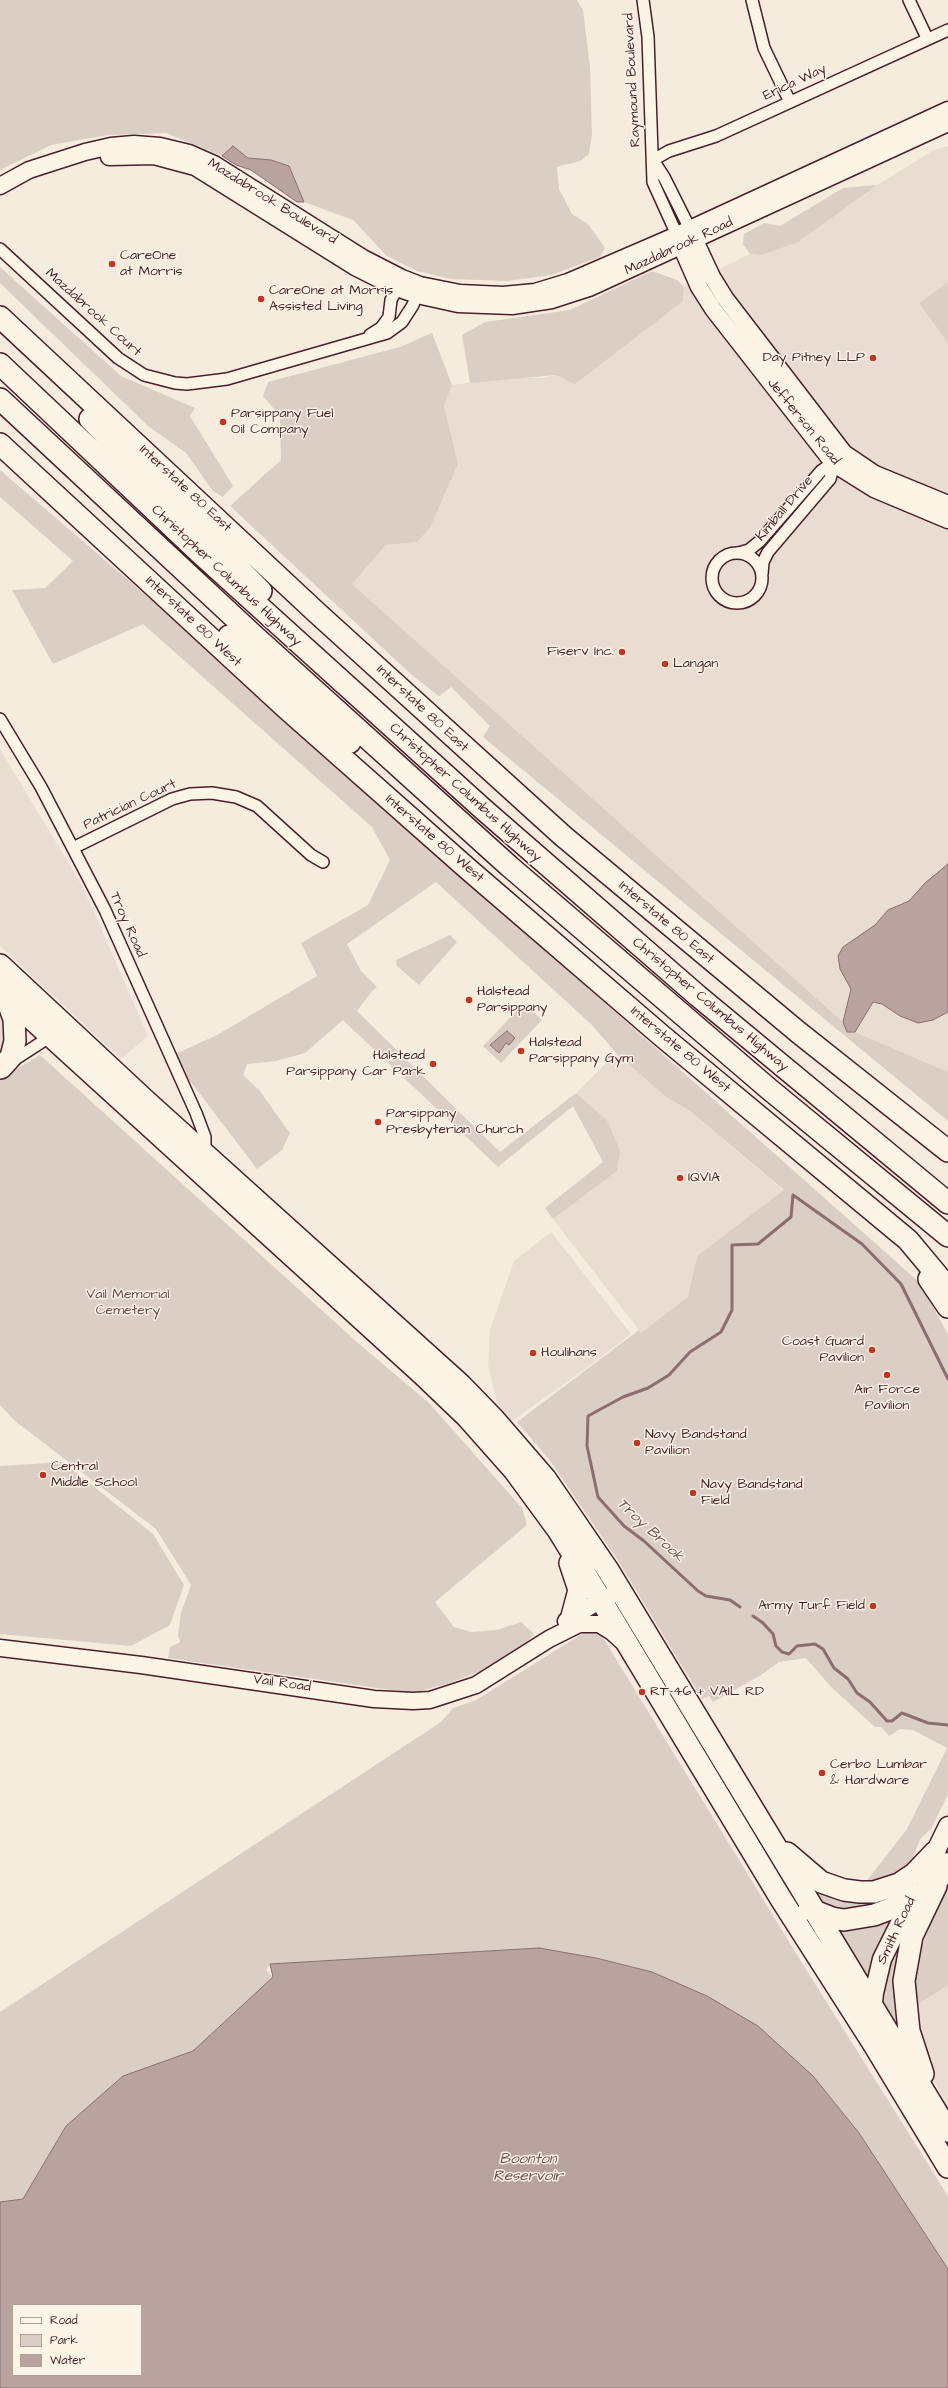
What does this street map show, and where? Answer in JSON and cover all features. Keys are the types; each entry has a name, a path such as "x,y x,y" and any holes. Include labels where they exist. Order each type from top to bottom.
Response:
{"highway":[{"name":"Interstate 80 East","path":"0,317 474,756 659,918 861,1083 948,1151"},
{"path":"0,329 277,607 386,710 394,731"},
{"name":"Christopher Columbus Highway","path":"0,364 200,553 394,731 657,961 948,1203"},
{"name":"Christopher Columbus Highway","path":"0,399 245,628 509,866 764,1084 948,1236"},
{"path":"0,442 65,494 473,848 509,866"},
{"name":"Interstate 80 West","path":"0,442 286,708 468,869 668,1041 882,1219"},
{"path":"0,965 205,1154 461,1385 494,1419 545,1478 608,1570 948,2131"},
{"path":"2,992 463,1413 509,1464 550,1519 632,1650 781,1899 873,2043 948,2167"},
{"path":"1,1068 11,1057 15,1041 14,1019 2,992"},
{"path":"51,1036 58,1034 77,1046 103,1070 146,1100"},
{"path":"861,1083 890,1094 948,1136"},
{"path":"882,1219 908,1240 948,1288"},
{"path":"882,1219 902,1248 934,1285 948,1307"},
{"path":"550,1519 578,1583 578,1598 572,1616"},
{"path":"652,1683 700,1744 789,1890 801,1903 815,1913 832,1918 858,1919 889,1911 922,1895 943,1862"},
{"path":"766,1831 816,1878 833,1887 849,1891 874,1892 892,1888 914,1874 943,1862"},
{"path":"929,2101 909,2031 904,1981 912,1936 943,1862"}],"main road":[{"path":"943,1862 948,1826"},
{"name":"Smith Road","path":"873,2043 873,2008 876,1979 882,1959 911,1901"}],"street":[{"name":"Raymound Boulevard","path":"643,0 648,37 653,160 664,177 685,237"},
{"path":"752,0 761,40 790,102"},
{"path":"909,0 927,38"},
{"name":"Erica Way","path":"653,160 669,151 708,139 927,38 948,30"},
{"name":"Mazdabrook Road","path":"685,237 948,110"},
{"name":"Mazdabrook Road","path":"399,283 418,290 484,295 535,292 568,282 685,237 948,123"},
{"name":"Mazdabrook Boulevard","path":"0,186 30,170 85,152 119,145 160,146 189,153 214,164 363,258 399,283"},
{"name":"Mazdabrook Boulevard","path":"0,194 38,176 98,159 127,155 168,159 195,167 355,267 399,283"},
{"name":"Jefferson Road","path":"685,237 725,298 853,478 874,489 948,520"},
{"name":"Mazdabrook Court","path":"0,249 118,358 133,369 160,380 175,383 203,383 227,379 387,333 402,322 418,290"},
{"name":"Mazdabrook Court","path":"361,340 381,328 389,317 392,300 399,283"},
{"name":"Jefferson Road","path":"839,458 948,504"},
{"name":"Kimball Drive","path":"839,458 830,479 768,552 763,562 760,586 754,597 739,603 724,599 714,588 712,573 722,558 749,550 760,541 821,471 839,458"},
{"name":"Kimball Drive","path":"738,553 754,559 762,574"},
{"name":"Troy Road","path":"0,719 41,787 105,910 196,1113 205,1137 205,1154"},
{"name":"Patrician Court","path":"73,848 172,799 190,794 212,793 236,797 257,806 311,855 323,862"},
{"path":"1,1068 51,1036"},
{"name":"Vail Road","path":"549,1639 572,1616 600,1600 621,1592"},
{"name":"Vail Road","path":"0,1648 134,1664 374,1699 413,1701 430,1700 476,1685 549,1639 579,1624 599,1624 612,1632 632,1650"}],"shaded area":[{"path":"948,146 948,282 919,303 948,343 948,1072 855,1032 847,1032 843,1022 352,584 386,545 417,542 430,528 458,464 444,405 452,385 505,378 540,378 556,375 683,301 684,287 750,254 761,255 842,210 877,185 934,150"},
{"path":"0,749 83,887 148,1036 121,1059 0,946"},
{"path":"0,1003 12,1030 0,1062"},
{"path":"616,1053 666,1097 690,1111 784,1191 697,1256 686,1309 646,1339 553,1219 617,1171 607,1120 576,1093"},
{"path":"551,1232 631,1334 512,1421 497,1402 488,1365 490,1330 514,1261"},
{"path":"948,1985 948,2108 925,2063 916,2006"}],"green space":[{"path":"0,0 577,0 583,10 590,67 592,134 589,154 580,161 557,167 559,189 572,214 588,224 605,248 600,257 551,275 508,281 451,279 417,271 387,256 353,220 304,202 289,166 271,160 248,158 233,146 222,156 166,133 108,135 51,145 0,170"},
{"path":"877,185 798,242 761,255 750,254 743,244 744,234 764,223 780,226 843,188"},
{"path":"0,267 121,376 195,408 190,416 233,486 223,497 213,491 186,453 148,426 0,283"},
{"path":"652,271 677,280 684,287 683,301 575,384 556,375 470,383 462,335 485,322 570,310"},
{"path":"948,282 948,343 919,303"},
{"path":"432,333 452,385 444,405 458,464 430,528 417,542 386,545 352,584 843,1022 847,1032 855,1032 948,1072 948,1121 483,737 490,726 451,687 439,696 414,677 230,506 281,460 280,416 263,396 268,382 400,347"},
{"path":"0,470 156,604 919,1282 948,1334 948,1794 931,1829 920,1839 913,1858 898,1875 865,1883 907,1829 947,1748 913,1730 900,1729 889,1736 881,1727 875,1727 831,1687 806,1658 779,1662 761,1675 713,1702 709,1696 702,1699 617,1559 548,1458 517,1422 639,1330 641,1333 688,1297 697,1256 784,1190 690,1111 666,1097 616,1053 592,1025 436,882 347,944 361,971 377,987 372,991 357,1011 500,1152 576,1093 607,1120 620,1151 617,1171 553,1219 545,1208 603,1162 573,1106 498,1167 343,1020 305,1053 276,1061 247,1064 243,1075 259,1090 290,1133 282,1150 257,1169 171,1056 217,1035 317,976 301,943 368,905 390,860 372,827 143,624 53,664 12,590 45,588 73,561 0,497"},
{"path":"450,935 457,942 419,985 397,966 396,960"},
{"path":"524,1003 542,1020 501,1063 483,1046"},
{"name":"Vail Memorial Cemetery","path":"40,1055 358,1343 429,1403 522,1508 527,1525 435,1602 454,1627 471,1632 497,1630 521,1622 534,1634 513,1658 450,1683 412,1693 168,1658 170,1647 180,1642 178,1635 181,1613 191,1585 156,1529 15,1421 0,1405 0,1079"},
{"name":"Central Middle School","path":"63,1462 153,1534 184,1585 170,1625 131,1646 0,1634 0,1466"},
{"path":"587,1631 594,1631 602,1636 802,1963 948,2196 948,2269 859,2133 813,2076 652,1972 596,1958 539,1948 270,1964 266,1970 273,1977 193,2051 123,2076 66,2126 23,2199 0,2202 0,2012 441,1722 453,1708 476,1700"},
{"path":"810,1883 904,1892 859,1912 822,1907"},
{"path":"948,1889 948,1985 916,2006 913,1995 916,1963 940,1897"},
{"path":"891,1918 872,1962 867,1979 836,1930"},
{"path":"909,1924 901,2034 881,2003 887,1969"}],"water":[{"path":"233,146 248,158 271,160 289,166 304,202 297,202 251,170 236,165 222,156"},
{"path":"948,864 948,1012 933,1020 918,1023 900,1016 882,1004 873,1002 855,1032 847,1032 843,1022 851,989 840,969 838,956 843,947 875,925 888,910 909,901 925,883"},
{"path":"507,1031 515,1038 509,1045 506,1043 499,1053 490,1045"},
{"name":"Boonton Reservoir","path":"539,1948 596,1958 652,1972 707,1996 758,2026 813,2076 859,2133 948,2269 948,2388 0,2388 0,2202 23,2199 66,2126 123,2076 193,2051 273,1977 270,1964"}],"waterway":[{"name":"Troy Brook","path":"740,1607 730,1600 706,1596 698,1591 644,1541 624,1526 598,1497 587,1446 588,1416 623,1397 648,1388 669,1375 690,1352 721,1332 732,1310 732,1245 758,1244 791,1217 793,1195 862,1244 901,1284 948,1379"},
{"name":"Troy Brook","path":"753,1616 763,1623 773,1634 776,1646 782,1652 789,1654 797,1646 815,1644 823,1649 834,1668 848,1679 857,1693 870,1702 887,1721 892,1721 902,1713 928,1723 948,1725"}],"place":[{"name":"CareOne at Morris","path":"112,264"},
{"name":"CareOne at Morris Assisted Living","path":"261,299"},
{"name":"Day Pitney LLP","path":"873,358"},
{"name":"Parsippany Fuel Oil Company","path":"223,422"},
{"name":"Fiserv Inc.","path":"622,652"},
{"name":"Langan","path":"665,664"},
{"name":"Halstead Parsippany","path":"469,1000"},
{"name":"Halstead Parsippany Gym","path":"521,1051"},
{"name":"Halstead Parsippany Car Park","path":"433,1064"},
{"name":"Parsippany Presbyterian Church","path":"378,1122"},
{"name":"IQVIA","path":"680,1178"},
{"name":"Coast Guard Pavilion","path":"872,1350"},
{"name":"Houlihans","path":"533,1353"},
{"name":"Air Force Pavilion","path":"887,1375"},
{"name":"Navy Bandstand Pavilion","path":"637,1443"},
{"name":"Central Middle School","path":"43,1475"},
{"name":"Navy Bandstand Field","path":"693,1493"},
{"name":"Army Turf Field","path":"873,1606"},
{"name":"RT-46 + VAIL RD","path":"642,1692"},
{"name":"Cerbo Lumbar & Hardware","path":"822,1773"}]}
